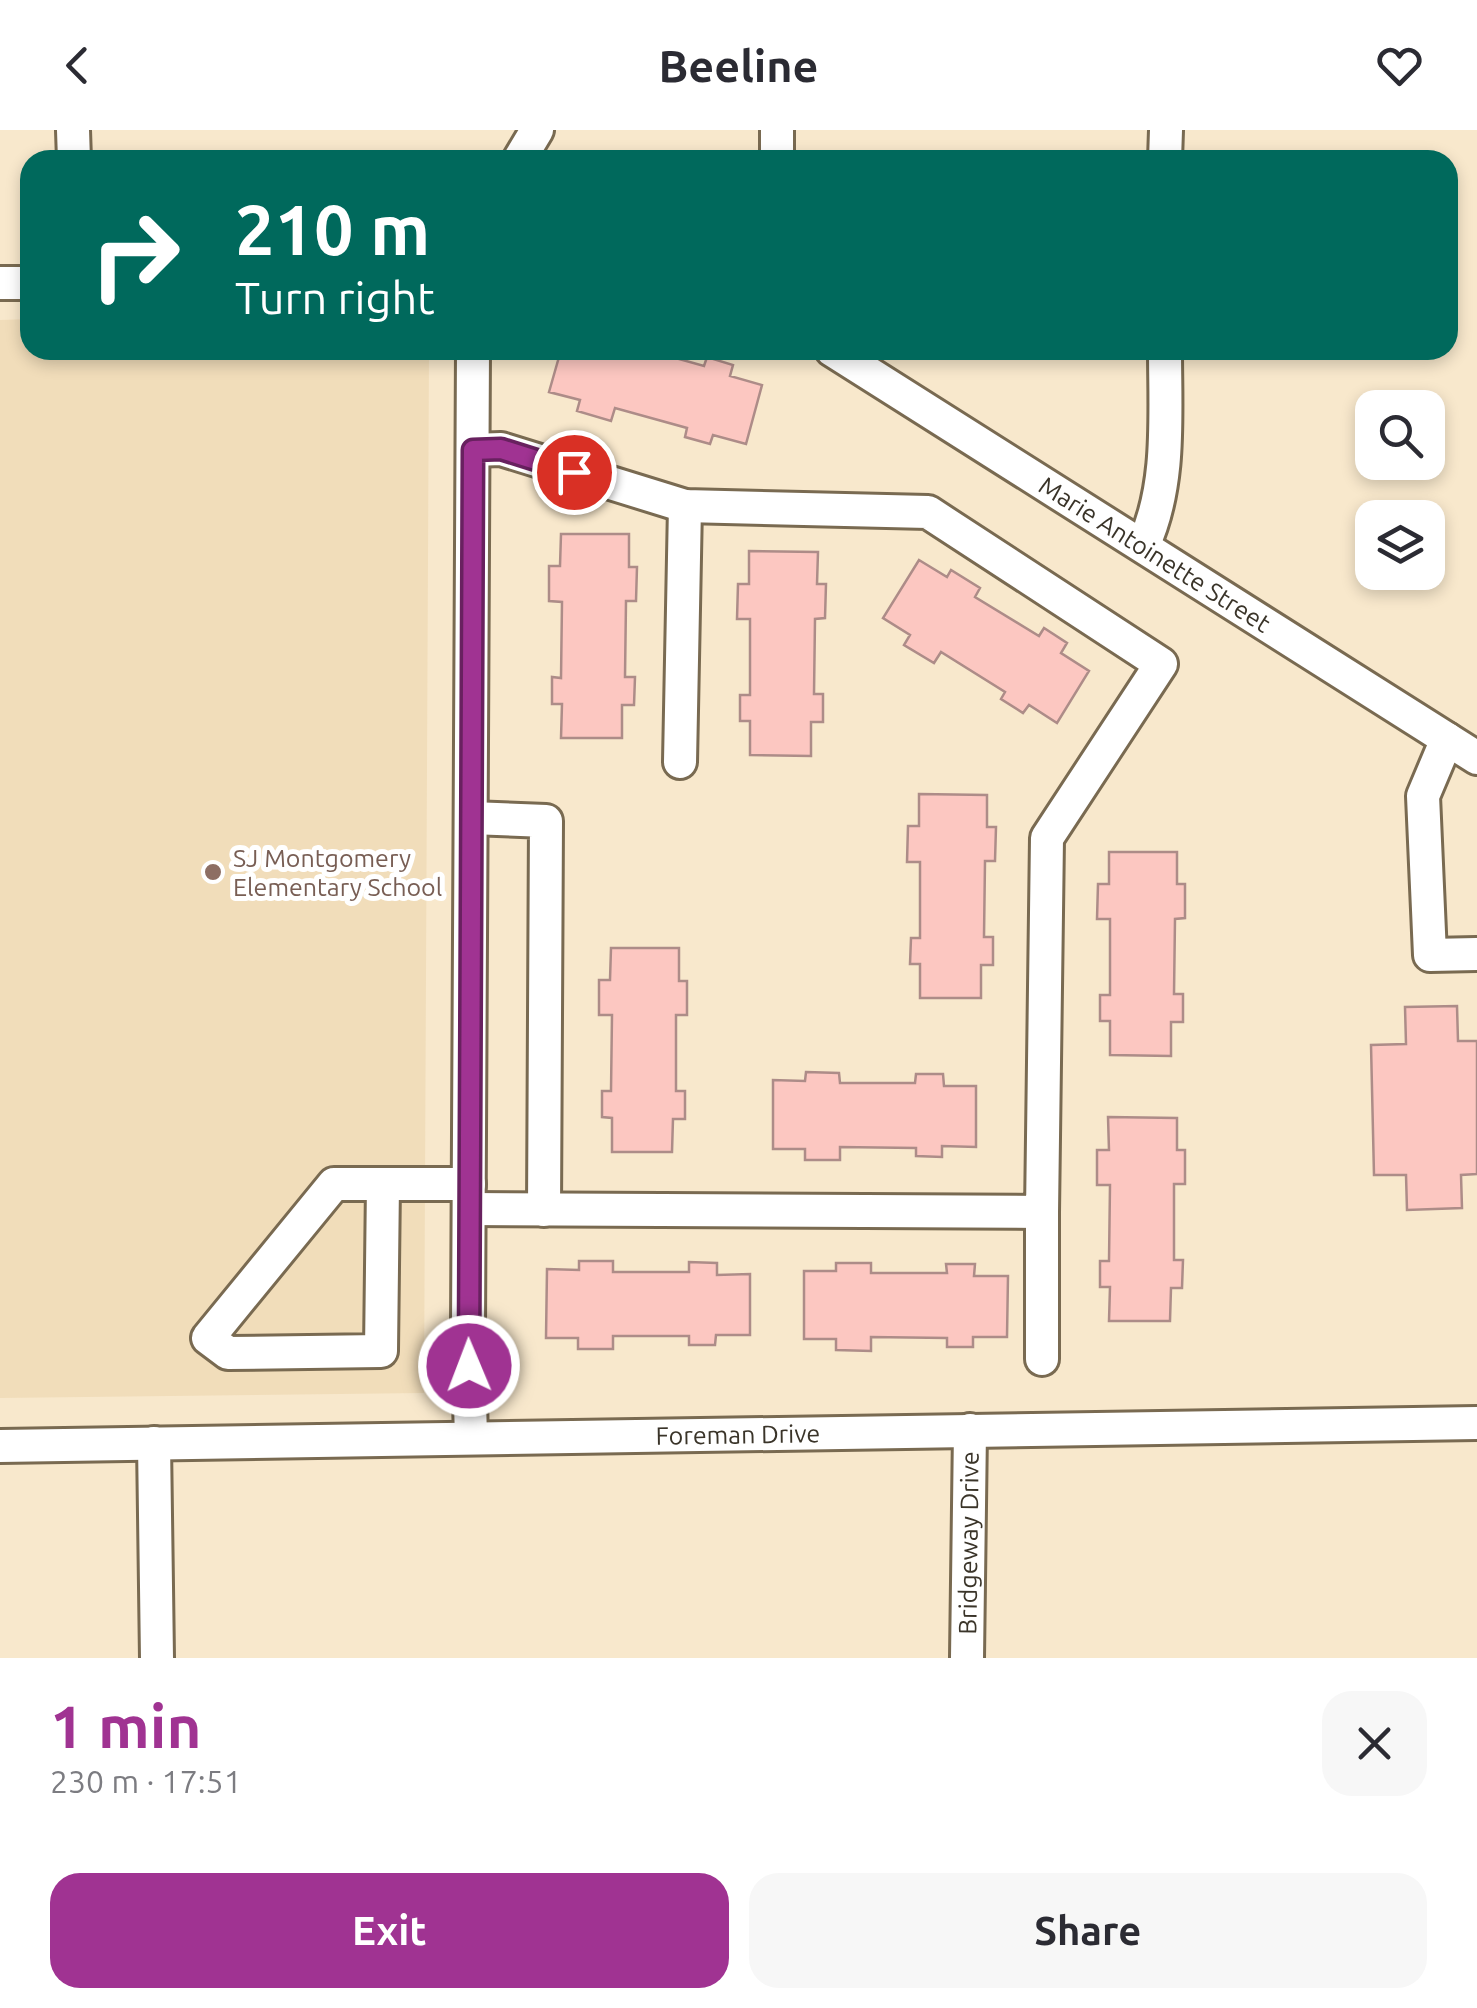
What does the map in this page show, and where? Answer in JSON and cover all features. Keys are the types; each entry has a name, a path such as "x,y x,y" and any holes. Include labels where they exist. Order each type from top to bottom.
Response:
{"street":[{"path":"471,1438 468,1329 473,360"},
{"name":"Marie Antoinette Street","path":"848,360 1477,758"},
{"path":"1143,546 1158,508 1162,484 1165,360"},
{"path":"473,450 501,449 685,506 928,512 1161,664 1048,838 1042,1359"},
{"path":"680,762 685,506"},
{"path":"1447,739 1423,796 1430,955 1477,954"},
{"path":"470,818 546,821 544,1210"},
{"path":"383,1184 381,1351 228,1353 208,1338 334,1184 383,1184 544,1210 1042,1212"},
{"name":"Foreman Drive","path":"0,1446 1477,1422"},
{"name":"Bridgeway Drive","path":"967,1658 970,1430"},
{"path":"154,1444 157,1658"}],"shaded area":[{"name":"SJ Montgomery Elementary School","path":"20,319 20,360 429,360 424,1393 0,1398 0,320"}],"building":[{"path":"558,360 683,360 704,366 706,360 717,360 733,365 730,376 762,385 746,444 713,435 710,444 685,437 687,428 615,408 611,421 577,411 580,400 549,392"},
{"path":"561,534 629,534 629,567 637,567 636,601 626,601 625,677 635,677 634,705 622,705 622,738 561,738 562,704 552,704 552,677 561,678 562,602 549,601 549,566 560,566"},
{"path":"749,551 818,552 817,584 826,584 825,618 815,619 814,694 823,694 823,722 811,722 811,756 750,755 750,721 740,721 740,695 750,695 750,619 737,619 738,584 749,584"},
{"path":"919,560 947,577 951,570 980,588 975,597 1039,636 1044,628 1067,643 1061,653 1089,671 1057,723 1029,705 1023,713 1001,699 1005,692 941,652 934,663 904,645 910,635 883,618"},
{"path":"919,794 987,795 987,827 996,827 995,861 985,861 984,937 993,937 993,965 981,965 981,998 920,998 920,964 910,964 911,938 920,938 920,862 907,862 908,826 919,826"},
{"path":"1109,852 1177,852 1177,884 1185,884 1185,918 1175,919 1174,994 1183,994 1183,1022 1171,1022 1171,1056 1110,1055 1110,1021 1100,1021 1100,995 1110,995 1110,919 1097,919 1098,884 1109,884"},
{"path":"611,948 679,948 679,981 687,981 687,1015 676,1015 676,1091 685,1091 685,1119 673,1119 672,1152 612,1152 612,1118 602,1117 602,1091 611,1091 612,1015 599,1015 599,980 610,980"},
{"path":"1457,1006 1458,1041 1477,1041 1477,1174 1461,1175 1462,1208 1407,1210 1406,1175 1374,1175 1371,1045 1406,1044 1405,1007"},
{"path":"806,1072 839,1073 840,1083 915,1083 916,1074 943,1074 944,1086 976,1086 976,1147 942,1146 942,1157 916,1156 916,1148 840,1147 840,1160 805,1160 805,1149 773,1149 773,1080 805,1081"},
{"path":"1108,1117 1177,1118 1177,1150 1185,1150 1185,1184 1174,1184 1174,1260 1183,1260 1182,1288 1171,1288 1170,1321 1109,1321 1110,1287 1100,1287 1100,1261 1109,1261 1110,1185 1097,1185 1097,1150 1109,1150"},
{"path":"579,1261 613,1261 613,1272 689,1272 689,1262 717,1263 717,1275 750,1274 750,1335 716,1335 715,1345 689,1345 689,1336 613,1336 613,1349 578,1349 578,1338 546,1338 547,1269 579,1270"},
{"path":"836,1263 871,1263 871,1273 947,1273 946,1264 975,1264 974,1276 1008,1276 1007,1337 973,1337 973,1347 947,1347 947,1338 871,1337 871,1351 836,1350 836,1339 804,1339 804,1271 836,1271"}],"place":[{"name":"SJ Montgomery Elementary School","path":"213,872"}],"route":[{"path":"469,1366 473,450 501,449 574,472"}]}
